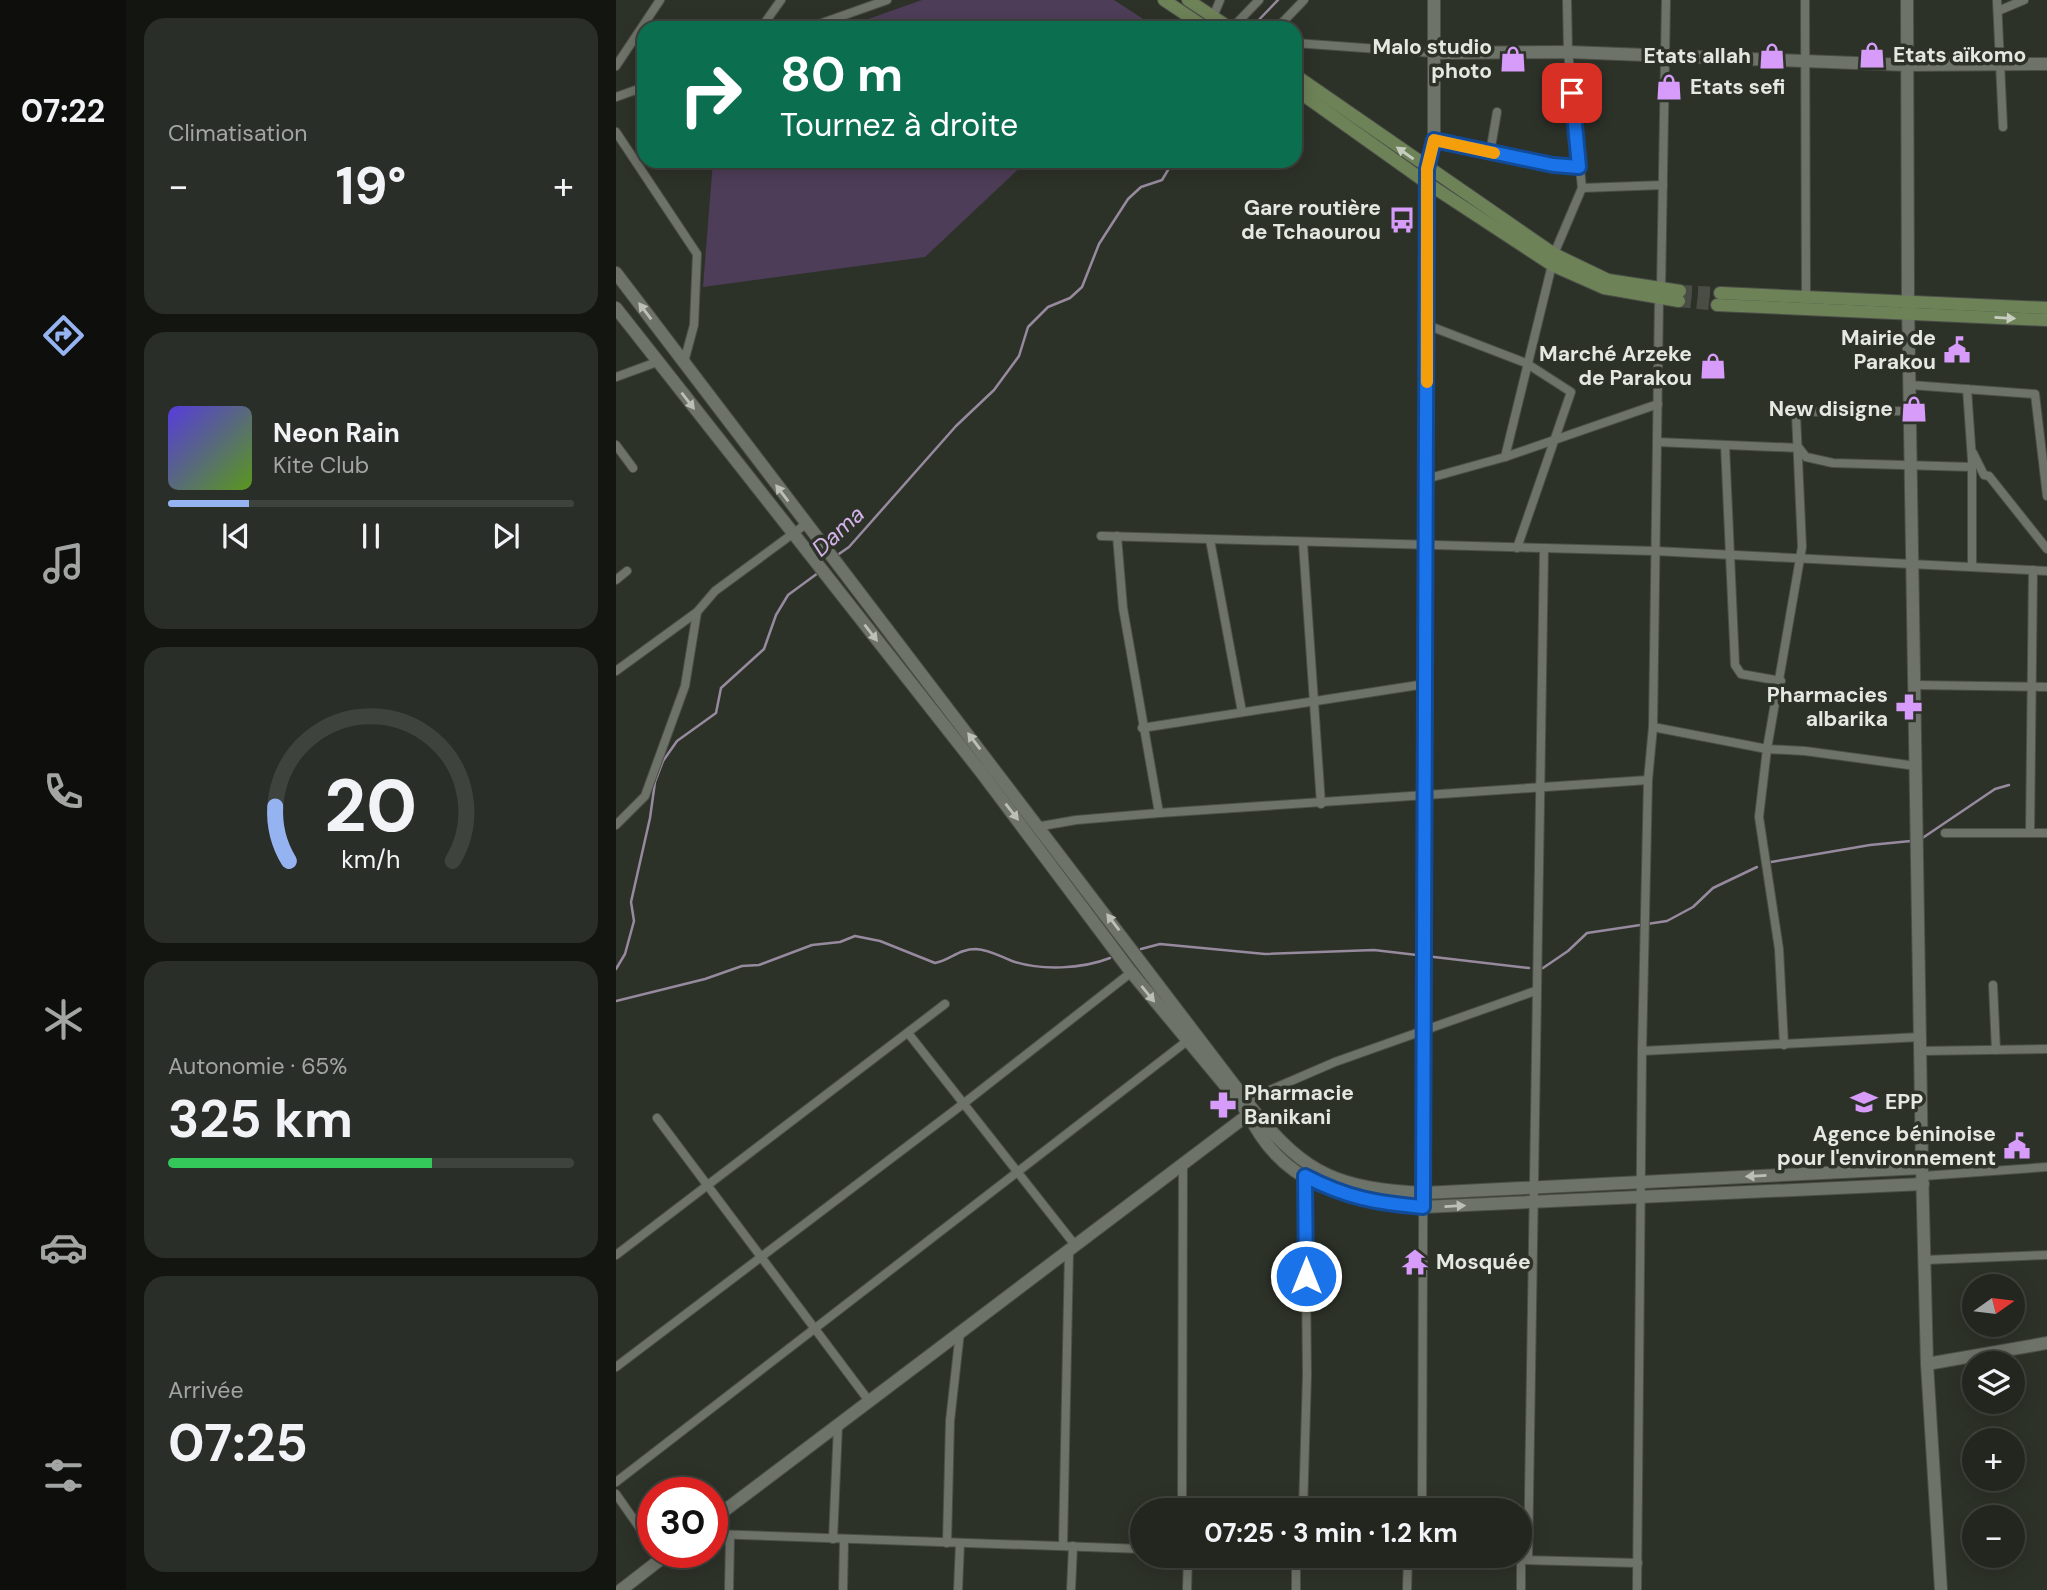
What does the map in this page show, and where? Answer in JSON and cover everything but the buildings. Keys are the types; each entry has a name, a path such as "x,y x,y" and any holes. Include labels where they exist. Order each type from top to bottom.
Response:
{"main road":[{"path":"1164,0 1207,21"},
{"path":"1188,0 1208,21"},
{"path":"1302,80 1553,260"},
{"path":"1302,94 1427,183 1553,260 1608,280 1660,294 1680,296"},
{"path":"2047,308 1908,308 1718,299 1806,297 1908,308 2047,320"}],"street":[{"path":"646,21 660,0"},
{"path":"766,21 780,0"},
{"path":"827,21 887,0"},
{"path":"1210,21 1220,0"},
{"path":"1238,21 1259,0"},
{"path":"1284,21 1304,0"},
{"path":"1422,1498 1427,169 1434,140 1433,0"},
{"path":"1505,457 1553,260 1582,188 1568,52 1567,0"},
{"path":"1637,1590 1643,1188 1642,1051 1648,780 1653,727 1666,0"},
{"path":"1805,0 1806,297"},
{"path":"1907,0 1908,308 1920,1051 1927,1364 1941,1590"},
{"path":"1997,0 2003,127"},
{"path":"1998,11 2024,0"},
{"path":"616,66 637,34"},
{"path":"1302,44 1434,53 1568,52 1806,59 1907,65 2047,64"},
{"path":"616,97 637,90"},
{"path":"1490,153 1497,113"},
{"path":"616,132 637,164"},
{"path":"1434,140 1490,153 1579,167"},
{"path":"640,168 697,254 694,326 684,362"},
{"path":"1582,188 1663,185"},
{"path":"616,273 1143,963 1250,1108 1261,1140 1305,1176 1336,1193 1366,1202 1423,1207 1533,1201 1643,1188"},
{"path":"616,308 1029,834 1131,972 1186,1041 1283,1146 1327,1176 1376,1190 1424,1193 1533,1187 1643,1188 1923,1176 2047,1167"},
{"path":"1427,325 1526,363 1571,392 1517,548"},
{"path":"616,377 657,362"},
{"path":"1910,385 2036,396 2047,496"},
{"path":"1967,389 1972,451 1972,567"},
{"path":"1426,479 1552,442 1658,404"},
{"path":"1784,1045 1779,949 1760,833 1767,749 1781,681 1803,535 1796,414 1910,411"},
{"path":"1657,442 1798,448 1806,457 1833,463 1972,467"},
{"path":"616,445 633,468"},
{"path":"1725,445 1737,671 1781,681"},
{"path":"1972,451 1984,475 1990,478 2047,549"},
{"path":"616,671 697,612 715,591 806,524"},
{"path":"1101,536 1656,551 2047,571"},
{"path":"1118,536 1123,608 1159,813"},
{"path":"1210,540 1242,712"},
{"path":"1303,542 1321,804"},
{"path":"1526,1498 1544,549"},
{"path":"2030,833 2033,570"},
{"path":"616,580 627,571"},
{"path":"616,825 645,796 685,687 697,612"},
{"path":"1142,728 1425,684"},
{"path":"1914,685 2047,687"},
{"path":"1653,727 1749,743 1767,749 1805,751 1916,766"},
{"path":"1029,834 1039,825 1159,813 1648,780"},
{"path":"1945,833 2047,833"},
{"path":"616,1367 963,1104 1143,963"},
{"path":"1993,985 1996,1050"},
{"path":"728,1508 1072,1248 1250,1108 1424,1029 1535,991"},
{"path":"616,1255 945,1004"},
{"path":"908,1033 1072,1248 1063,1546"},
{"path":"1642,1051 1920,1037"},
{"path":"616,1482 1186,1041"},
{"path":"1920,1051 2047,1049"},
{"path":"657,1118 869,1401"},
{"path":"1182,1498 1183,1162"},
{"path":"1303,1498 1307,1375 1305,1176"},
{"path":"1925,1260 2047,1255"},
{"path":"947,1543 950,1421 960,1332"},
{"path":"1927,1364 2047,1343"},
{"path":"834,1539 838,1426"},
{"path":"616,1494 637,1525"},
{"path":"729,1590 730,1536 1130,1548"},
{"path":"843,1590 844,1540"},
{"path":"958,1590 960,1543"},
{"path":"1071,1590 1073,1546"},
{"path":"1532,1560 1638,1563"},
{"path":"621,1590 647,1568"},
{"path":"1187,1590 1188,1568"},
{"path":"1296,1568 1296,1590"},
{"path":"1407,1590 1408,1568"},
{"path":"1521,1590 1524,1568"}],"shaded area":[{"path":"922,0 1114,0 1146,21 863,21"},
{"path":"712,168 1020,168 925,257 703,287"}],"waterway":[{"path":"1258,21 1278,0"},
{"name":"Dama","path":"836,556 849,547 956,426 994,390 1019,356 1028,327 1048,307 1070,298 1082,287 1099,244 1128,199 1141,187 1162,180 1168,168"},
{"name":"Dama","path":"616,969 625,954 634,921 631,902 650,818 655,782 663,761 677,741 716,713 721,688 764,649 776,615 788,595 818,573"},
{"path":"1921,839 1995,789 2009,785"},
{"path":"1771,862 1870,845 1911,841"},
{"path":"1543,968 1568,951 1587,933 1667,921 1693,907 1713,888 1757,867"},
{"path":"616,1001 705,979 742,966 759,965 812,945 840,942 855,936 880,941 935,963 976,949 1023,964 1048,967 1087,965 1110,958"},
{"path":"1141,949 1160,944 1265,954 1374,950 1529,968"}],"tunnel":[{"path":"1680,291 1720,293"},
{"path":"1679,301 1717,305"}],"slow traffic":[{"path":"1427,382 1427,169 1434,140 1494,153"}],"place":[{"name":"Etats aïkomo","path":"1872,55"},
{"name":"Etats allah","path":"1772,56"},
{"name":"Malo studio photo","path":"1513,59"},
{"name":"Etats sefi","path":"1669,87"},
{"name":"Gare routière de Tchaourou","path":"1402,220"},
{"name":"Mairie de Parakou","path":"1957,350"},
{"name":"Marché Arzeke de Parakou","path":"1713,366"},
{"name":"New disigne","path":"1914,409"},
{"name":"Pharmacies albarika","path":"1909,707"},
{"name":"EPP","path":"1864,1102"},
{"name":"Pharmacie Banikani","path":"1223,1105"},
{"name":"Agence béninoise pour l'environnement","path":"2017,1146"},
{"name":"Mosquée","path":"1415,1262"}],"route":[{"path":"1306,1276 1305,1176 1336,1193 1366,1202 1423,1207 1427,169 1434,140 1553,165 1579,167 1572,93"}]}
